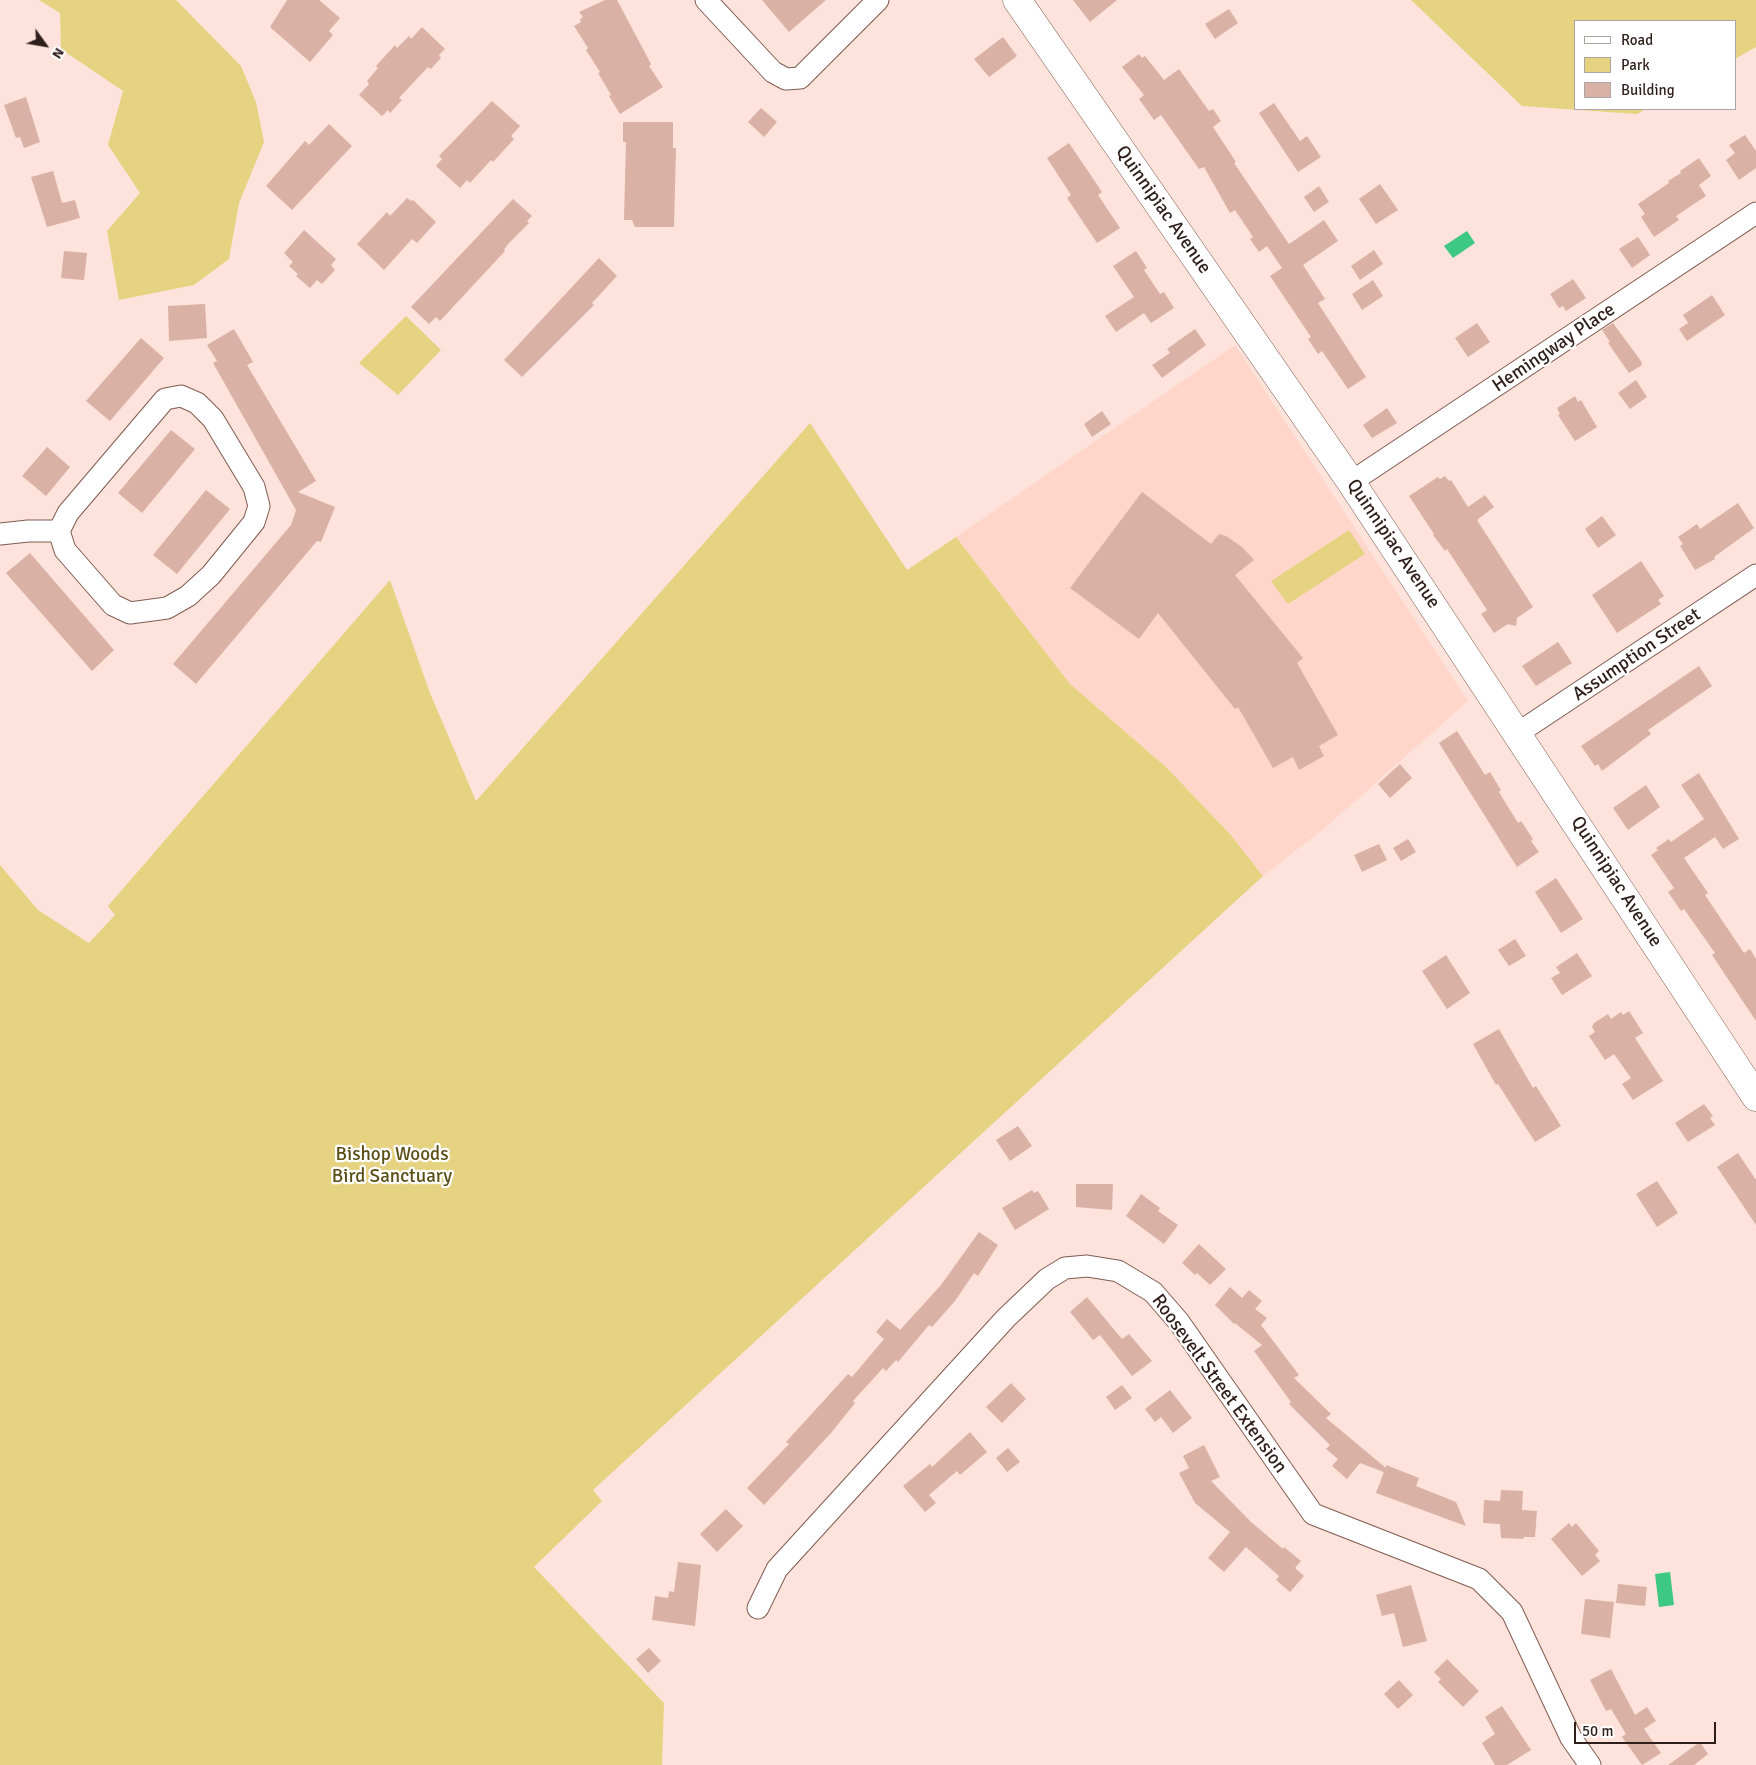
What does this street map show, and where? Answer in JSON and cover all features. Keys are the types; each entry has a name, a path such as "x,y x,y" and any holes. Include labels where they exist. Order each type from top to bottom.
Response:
{"main road":[{"name":"Quinnipiac Avenue","path":"1017,0 1351,482 1756,1096"}],"street":[{"path":"706,0 772,72 786,79 800,78 878,0"},
{"name":"Hemingway Place","path":"1351,482 1756,213"},
{"path":"180,396 197,403 213,418 254,487 259,506 254,522 211,575 188,596 167,608 130,612 114,605 65,550 59,531 68,513 147,418 165,399 180,396"},
{"path":"0,534 28,530 59,531"},
{"name":"Assumption Street","path":"1518,733 1756,575"},
{"name":"Roosevelt Street Extension","path":"758,1608 776,1569 1006,1318 1047,1279 1065,1268 1087,1266 1118,1271 1154,1292 1179,1322 1313,1514 1479,1579 1512,1612 1571,1738 1590,1765"}],"shaded area":[{"path":"1467,231 1475,243 1453,258 1444,246"},
{"path":"1235,345 1468,701 1326,827 1263,876 1230,834 1166,767 1070,684 956,537"},
{"path":"1670,1572 1674,1605 1659,1607 1655,1574"}],"green space":[{"path":"39,0 176,0 241,66 256,102 264,142 239,203 229,259 194,285 119,300 107,231 140,193 108,145 123,91 61,49 60,13"},
{"path":"1411,0 1756,0 1756,47 1736,58 1736,20 1574,20 1574,110 1522,106"},
{"path":"1580,110 1644,110 1637,114"},
{"path":"406,316 441,350 398,395 359,363"},
{"name":"Bishop Woods Bird Sanctuary","path":"810,423 907,570 956,537 1070,684 1166,767 1230,834 1263,876 593,1490 602,1501 534,1567 664,1703 662,1765 0,1765 0,865 38,910 89,943 115,915 108,906 390,580 430,693 476,801"},
{"path":"1349,530 1365,554 1288,604 1271,581"}],"building":[{"path":"287,0 319,0 340,18 329,31 333,35 310,62 270,27"},
{"path":"605,0 617,0 651,64 649,66 663,87 620,114 598,73 600,72 586,50 588,48 574,26 581,22 580,19 583,17 579,12"},
{"path":"762,0 826,0 789,32"},
{"path":"1073,0 1117,0 1090,22"},
{"path":"1229,9 1238,23 1215,39 1205,24"},
{"path":"422,27 445,49 439,55 441,58 431,69 428,67 399,98 402,100 390,113 388,110 382,116 359,95 369,84 367,81 378,68 376,66 395,45 397,48 409,36 411,39"},
{"path":"1003,37 1017,56 989,77 974,59"},
{"path":"1139,54 1142,58 1145,56 1164,80 1179,69 1209,111 1213,109 1221,121 1213,127 1236,162 1234,163 1289,244 1324,220 1338,241 1303,265 1325,299 1318,303 1366,377 1348,389 1322,351 1318,354 1308,339 1311,337 1270,276 1282,268 1267,246 1259,252 1250,239 1253,237 1235,210 1230,213 1204,167 1199,169 1161,115 1154,120 1139,99 1144,95 1122,67"},
{"path":"26,97 40,142 24,148 20,137 16,138 4,105"},
{"path":"492,101 520,126 511,136 514,139 493,162 491,160 470,183 467,180 460,188 436,166 442,159 439,156"},
{"path":"1274,103 1300,141 1307,136 1321,157 1298,172 1259,113"},
{"path":"761,108 777,122 764,137 748,122"},
{"path":"623,122 673,122 673,148 676,148 674,227 635,227 632,220 624,220 626,142 623,142"},
{"path":"329,124 352,146 292,210 266,186 305,141 309,145"},
{"path":"1745,135 1756,151 1756,168 1739,180 1726,160 1735,153 1729,145"},
{"path":"1069,143 1102,192 1098,195 1120,228 1097,243 1067,198 1071,195 1047,158"},
{"path":"1699,158 1711,176 1699,185 1706,196 1676,216 1679,220 1654,237 1641,217 1645,214 1638,204 1669,183 1668,181 1681,173 1680,171"},
{"path":"53,171 62,203 75,200 80,218 47,227 31,177"},
{"path":"1380,184 1398,210 1376,224 1359,199"},
{"path":"1319,186 1329,202 1314,212 1304,197"},
{"path":"407,198 411,201 413,200 436,222 417,243 412,239 384,270 357,244 387,212 390,216"},
{"path":"513,199 532,216 527,221 529,223 440,321 436,317 429,324 411,307"},
{"path":"304,230 336,259 331,265 335,270 322,284 317,280 310,288 296,276 298,274 289,266 293,262 284,253"},
{"path":"1638,237 1650,255 1632,268 1619,249"},
{"path":"1374,250 1383,264 1360,280 1351,266"},
{"path":"64,251 87,253 84,280 61,278"},
{"path":"1136,251 1147,268 1144,270 1160,294 1164,292 1174,308 1151,323 1144,313 1116,332 1105,316 1134,297 1113,266"},
{"path":"599,258 617,276 592,303 594,305 522,377 504,360"},
{"path":"1573,279 1586,298 1566,311 1563,306 1559,308 1550,294"},
{"path":"1373,280 1383,296 1362,310 1352,294"},
{"path":"1712,295 1725,315 1687,341 1679,329 1688,323 1683,315"},
{"path":"205,304 207,338 169,341 168,306"},
{"path":"1477,323 1490,342 1468,357 1455,338"},
{"path":"1613,323 1641,361 1642,365 1629,373 1608,343 1610,342 1602,330"},
{"path":"234,329 253,362 247,365 316,481 298,492 335,507 321,542 317,541 196,684 173,664 291,525 296,510 213,363 217,361 207,345"},
{"path":"1195,329 1206,345 1162,378 1152,365 1170,353 1167,349"},
{"path":"141,338 164,358 110,421 86,401"},
{"path":"1636,380 1647,397 1630,409 1618,393"},
{"path":"1575,396 1578,402 1581,400 1597,427 1575,441 1558,415 1560,414 1557,408"},
{"path":"1387,408 1397,423 1372,438 1363,425"},
{"path":"1102,411 1111,424 1092,437 1084,424"},
{"path":"171,430 195,449 142,513 118,493"},
{"path":"47,447 70,467 46,496 22,476"},
{"path":"1445,476 1449,481 1451,480 1468,507 1485,495 1494,507 1477,520 1533,607 1517,618 1516,626 1508,624 1494,633 1481,614 1487,610 1447,549 1445,551 1433,535 1409,496 1438,477 1440,479"},
{"path":"206,490 230,509 177,574 153,555"},
{"path":"1142,492 1211,544 1219,534 1226,536 1242,547 1254,560 1235,575 1303,658 1297,663 1338,735 1319,746 1324,756 1299,770 1293,757 1273,768 1238,707 1235,709 1158,613 1139,639 1070,588"},
{"path":"1738,503 1754,528 1714,557 1715,559 1695,570 1680,546 1683,544 1678,537 1697,524 1700,529"},
{"path":"1602,516 1616,535 1598,548 1585,529"},
{"path":"30,553 114,650 92,671 6,573"},
{"path":"1641,561 1664,596 1658,600 1661,604 1617,633 1592,595"},
{"path":"1558,642 1572,663 1536,686 1522,666"},
{"path":"1699,666 1712,686 1648,730 1651,734 1602,771 1598,764 1595,766 1581,746"},
{"path":"1457,731 1485,775 1490,772 1501,790 1499,792 1518,823 1521,821 1533,839 1531,841 1539,852 1517,867 1439,743"},
{"path":"1400,764 1412,778 1390,798 1378,784"},
{"path":"1699,773 1739,839 1723,849 1715,837 1684,858 1708,893 1705,895 1744,953 1750,949 1756,959 1756,1021 1712,955 1715,953 1684,909 1681,911 1668,892 1674,888 1651,855 1658,850 1656,848 1669,839 1671,842 1704,819 1681,785"},
{"path":"1646,785 1660,807 1628,830 1613,808"},
{"path":"1408,839 1416,852 1401,861 1393,848"},
{"path":"1379,844 1387,860 1362,872 1354,855"},
{"path":"1556,878 1583,919 1561,933 1535,892"},
{"path":"1515,939 1526,956 1509,966 1498,950"},
{"path":"1577,953 1592,976 1562,995 1551,978 1560,973 1556,967"},
{"path":"1446,955 1470,993 1447,1009 1422,971"},
{"path":"1629,1011 1643,1033 1635,1038 1663,1081 1633,1100 1622,1084 1631,1078 1614,1054 1605,1060 1589,1036 1595,1032 1592,1027 1594,1023 1608,1014 1611,1019 1621,1012 1623,1015"},
{"path":"1499,1029 1533,1088 1536,1086 1561,1126 1535,1142 1498,1084 1496,1085 1473,1044"},
{"path":"1704,1104 1713,1116 1710,1118 1715,1125 1688,1142 1675,1123"},
{"path":"1018,1126 1032,1146 1010,1161 996,1140"},
{"path":"1738,1153 1756,1180 1756,1225 1717,1167"},
{"path":"1657,1181 1678,1213 1657,1227 1636,1194"},
{"path":"1076,1184 1113,1184 1112,1210 1076,1207"},
{"path":"1032,1190 1034,1193 1038,1191 1049,1209 1015,1230 1002,1208"},
{"path":"1141,1194 1160,1208 1158,1211 1178,1225 1164,1244 1126,1216"},
{"path":"979,1232 998,1245 978,1276 974,1273 955,1301 932,1327 929,1325 898,1362 896,1360 886,1371 883,1368 853,1401 855,1403 831,1433 764,1505 747,1488 789,1444 786,1442 848,1374 852,1377 884,1339 876,1332 887,1319 900,1330 941,1285"},
{"path":"1199,1244 1226,1269 1210,1285 1182,1263"},
{"path":"1230,1287 1242,1298 1249,1290 1262,1301 1255,1309 1267,1318 1261,1325 1299,1375 1294,1378 1331,1414 1326,1418 1386,1468 1386,1465 1419,1478 1416,1486 1456,1502 1466,1526 1376,1493 1384,1472 1360,1463 1347,1479 1332,1466 1338,1459 1326,1449 1330,1445 1289,1404 1291,1402 1254,1351 1262,1345 1234,1324 1215,1305"},
{"path":"1087,1297 1122,1339 1129,1334 1152,1361 1132,1376 1100,1335 1093,1340 1070,1312"},
{"path":"1011,1383 1026,1399 1002,1423 986,1407"},
{"path":"1122,1385 1132,1398 1115,1410 1106,1397"},
{"path":"1170,1390 1192,1418 1173,1433 1161,1417 1155,1422 1145,1409"},
{"path":"970,1432 987,1452 960,1475 957,1471 929,1495 936,1503 925,1512 903,1486 930,1464 932,1467"},
{"path":"1204,1445 1220,1477 1211,1481 1251,1522 1283,1549 1284,1547 1301,1561 1295,1568 1304,1576 1290,1592 1276,1580 1279,1576 1246,1547 1224,1572 1208,1558 1230,1532 1195,1503 1179,1473 1189,1468 1183,1456"},
{"path":"1008,1448 1020,1462 1007,1472 996,1458"},
{"path":"1501,1490 1523,1491 1522,1510 1537,1511 1535,1537 1524,1537 1523,1539 1501,1538 1500,1524 1483,1523 1484,1500 1500,1501"},
{"path":"726,1509 743,1526 717,1552 700,1534"},
{"path":"1569,1523 1572,1527 1576,1523 1599,1551 1595,1555 1600,1561 1582,1576 1551,1539"},
{"path":"678,1562 701,1565 695,1626 652,1620 655,1596 668,1598 669,1591 674,1592"},
{"path":"1618,1584 1647,1587 1645,1606 1616,1603"},
{"path":"1411,1585 1427,1641 1403,1647 1394,1613 1382,1616 1376,1595"},
{"path":"1585,1599 1614,1602 1610,1638 1581,1634"},
{"path":"649,1648 661,1661 648,1673 636,1659"},
{"path":"1447,1659 1479,1691 1463,1707 1438,1682 1441,1679 1434,1672"},
{"path":"1611,1669 1635,1715 1647,1707 1656,1721 1644,1729 1661,1753 1642,1765 1622,1737 1626,1734 1611,1709 1606,1711 1590,1680"},
{"path":"1399,1680 1413,1695 1398,1709 1384,1694"},
{"path":"1502,1706 1531,1750 1507,1765 1495,1765 1482,1743 1495,1734 1485,1717"},
{"path":"1700,1742 1708,1754 1694,1765 1668,1765"}]}
